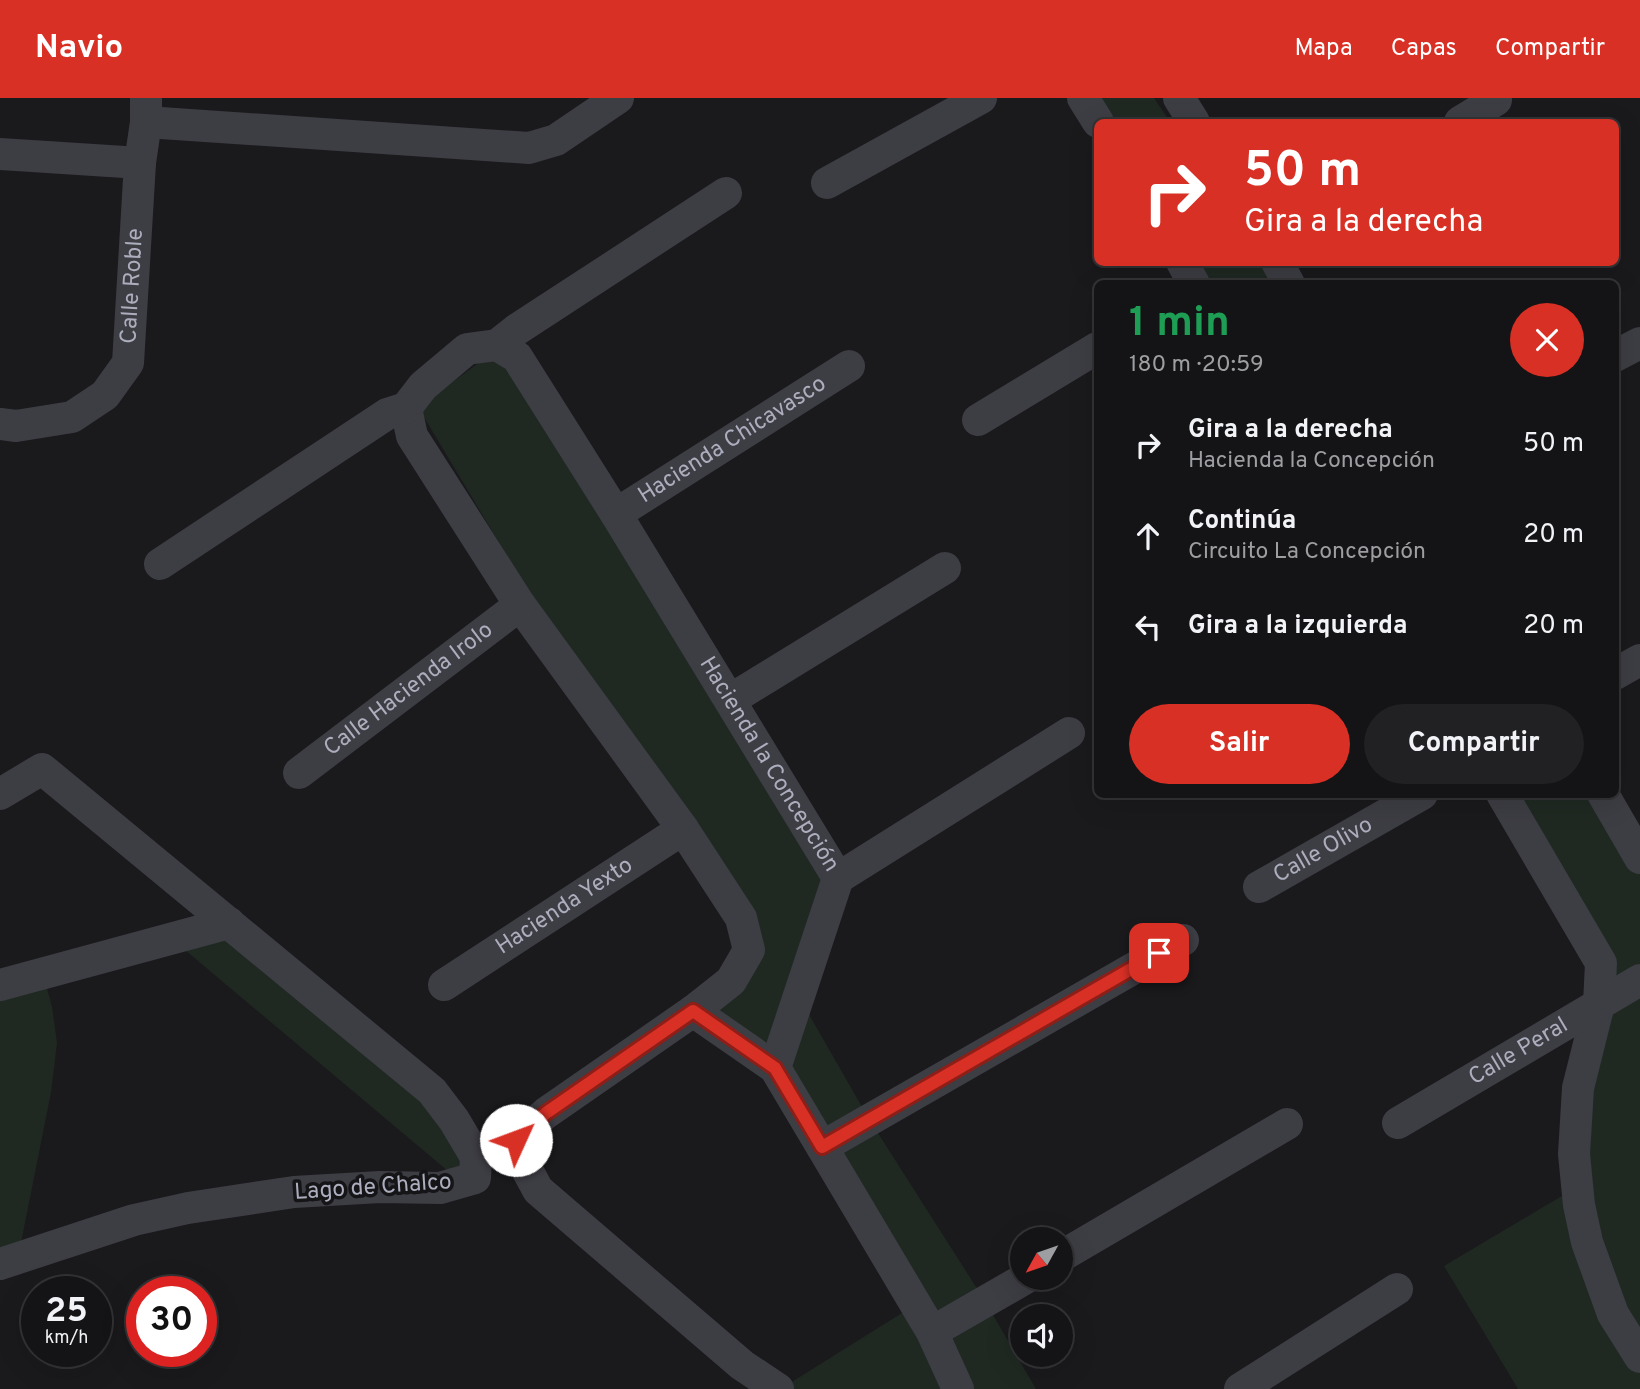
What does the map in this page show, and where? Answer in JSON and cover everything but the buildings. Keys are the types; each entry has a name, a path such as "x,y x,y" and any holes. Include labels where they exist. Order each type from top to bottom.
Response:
{"street":[{"path":"146,110 529,148 556,140 618,98"},
{"path":"827,183 981,98"},
{"path":"1083,98 1096,119"},
{"path":"1179,98 1192,119"},
{"path":"1465,119 1496,100"},
{"name":"Calle Roble","path":"0,424 16,426 72,418 105,395 128,363 140,163 146,110"},
{"path":"0,154 140,163"},
{"path":"160,564 387,414 406,408 423,386 467,349 497,345 726,193"},
{"path":"1619,354 1640,342"},
{"name":"Hacienda la Concepción","path":"497,345 517,357 838,878 775,1068"},
{"path":"978,420 1094,350"},
{"name":"Hacienda Chicavasco","path":"616,514 849,366"},
{"path":"406,408 412,436 520,605 683,829 741,918 750,950 731,981 693,1011 546,1113 516,1139 525,1166 538,1190 742,1365 778,1389"},
{"path":"730,700 945,568"},
{"name":"Calle Hacienda Irolo","path":"299,773 520,605"},
{"path":"1619,672 1640,660"},
{"path":"838,878 1069,733"},
{"name":"Lago de Chalco","path":"0,794 42,769 432,1091 454,1120 476,1157 475,1178 440,1188 318,1190 188,1208 134,1220 0,1264"},
{"name":"Calle Olivo","path":"1259,887 1415,798"},
{"path":"1504,798 1601,963 1599,1004 1578,1088 1574,1154 1579,1205 1587,1242 1613,1314 1640,1357"},
{"path":"1604,798 1640,858"},
{"name":"Hacienda Yexto","path":"444,985 683,829"},
{"path":"0,985 229,923"},
{"path":"822,1147 1183,940"},
{"name":"Calle Peral","path":"1398,1123 1640,979"},
{"path":"693,1011 775,1068 932,1332 958,1389"},
{"path":"1073,1249 1287,1124"},
{"path":"932,1332 1010,1287"},
{"path":"1240,1389 1397,1289"}],"shaded area":[{"path":"1090,98 1154,98 1168,119 1103,119"},
{"path":"1190,266 1263,266 1274,280 1198,280"},
{"path":"498,349 834,879 795,990 869,1119 1010,1344 1010,1367 1023,1367 1036,1389 960,1389 823,1146 710,1005 752,954 544,618 418,407"},
{"path":"1506,798 1606,798 1640,853 1640,1389 1518,1389 1444,1266 1577,1187 1609,972"},
{"path":"229,923 432,1091 476,1157 461,1182 172,939"},
{"path":"43,974 52,1007 57,1043 51,1092 18,1258 0,1264 0,985"},
{"path":"910,1308 947,1389 791,1389 787,1385"}],"route":[{"path":"516,1140 546,1113 693,1011 775,1068 822,1147 1159,953"}]}
